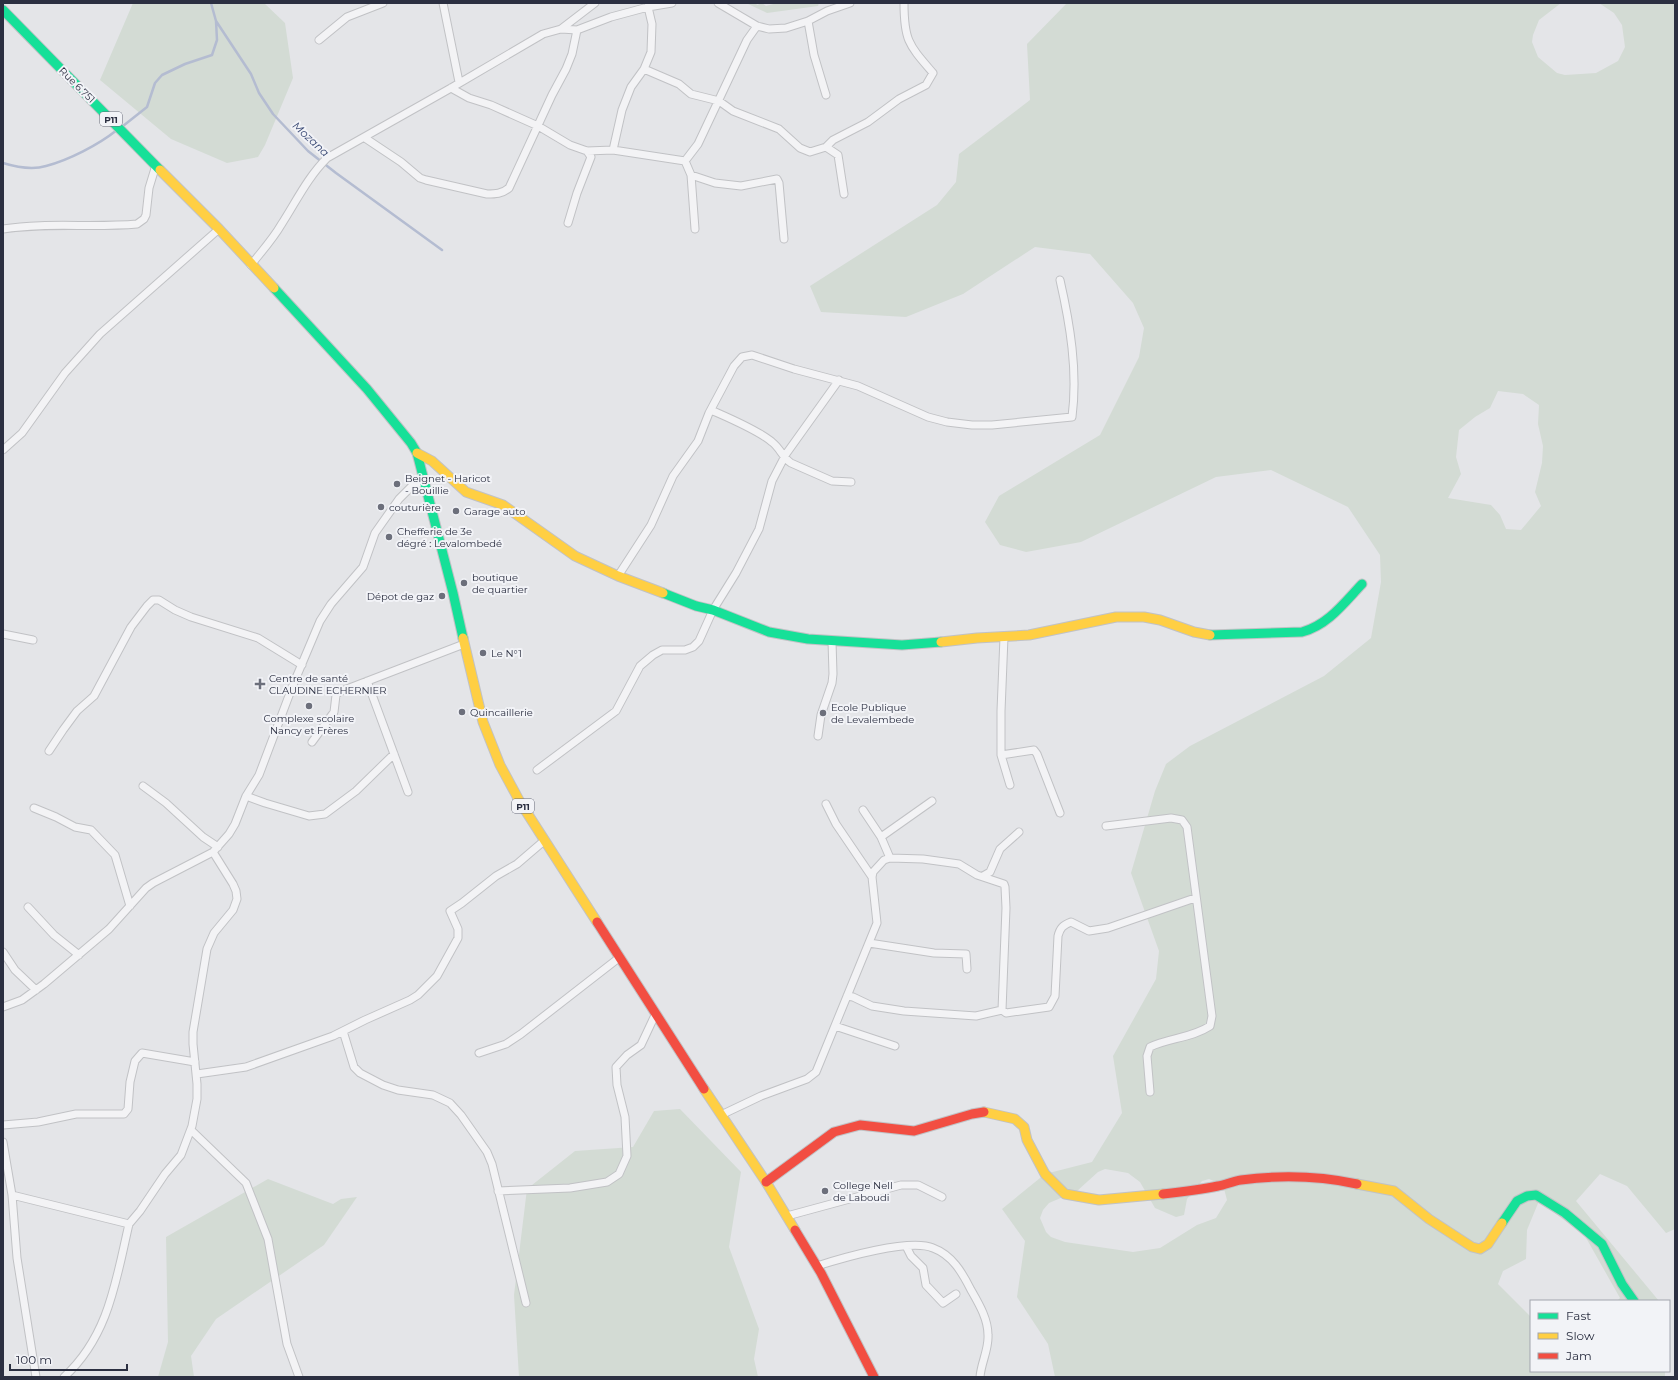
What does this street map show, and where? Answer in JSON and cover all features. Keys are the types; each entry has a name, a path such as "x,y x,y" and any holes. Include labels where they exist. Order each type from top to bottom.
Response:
{"street":[{"path":"319,40 347,16 383,3"},
{"path":"443,3 459,82"},
{"path":"561,30 595,3"},
{"path":"251,265 280,227 316,168 327,158 365,138 543,34 561,30 578,30 611,17 649,5 672,3"},
{"path":"718,3 757,26 769,29 786,28 808,21 828,11 850,3"},
{"path":"644,69 680,84 691,94 719,101 733,111 779,129 800,148 810,152 826,147 833,140 868,122 899,99 926,85 933,73 910,45 906,34 904,3"},
{"path":"612,150 622,110 631,87 644,69 651,52 652,24 649,5"},
{"name":"Rue 6.751","path":"3,10 219,229"},
{"path":"808,21 814,55 826,95"},
{"path":"685,161 698,144 747,40 757,26"},
{"path":"365,138 401,162 420,178 487,194 505,192 509,188 566,69 572,54 578,30"},
{"path":"451,88 468,98 491,105 538,126 570,145 587,151 612,150 685,161"},
{"path":"826,147 838,155 844,194"},
{"path":"568,223 577,193 590,163 591,157 587,151"},
{"path":"685,161 691,175 695,229"},
{"path":"3,229 17,226 110,226 142,222 146,215 149,188 156,165"},
{"path":"691,175 716,183 741,186 777,179 779,183 784,239"},
{"path":"3,450 22,434 65,373 100,334 219,229"},
{"name":"P11","path":"219,229 367,389 402,431 417,453 426,480 483,722 500,766 520,802 787,1216 817,1266 874,1377"},
{"path":"618,576 651,525 673,476 698,441 711,410 734,366 747,355 752,355 794,369 858,386 928,417 960,424 972,426 992,425 1072,417 1074,400 1073,348 1060,280"},
{"path":"537,770 616,711 640,666 653,655 662,650 685,650 693,647 699,641 713,610 736,573 759,529 772,481 784,456 839,380"},
{"path":"711,410 734,420 772,442 792,463 820,476 838,482 851,482"},
{"path":"417,453 432,461 466,492 503,504 575,556 618,576 696,606 713,610 769,632 808,639 902,645 1029,634 1116,617 1144,617 1160,620 1194,632 1214,636 1302,632 1312,630 1322,624 1362,584"},
{"path":"3,1007 22,1000 79,955 109,929 153,883 215,849 235,824 246,796 259,775 324,613 363,567 375,533 399,498 411,487 426,480"},
{"path":"49,751 77,711 94,696 131,627 146,606 153,600 159,600 175,610 191,617 258,638 302,665"},
{"path":"3,634 33,640"},
{"path":"1004,637 1001,755 1010,785"},
{"path":"818,736 821,715 832,683 832,641"},
{"path":"312,742 334,712 336,695 339,692 464,644"},
{"path":"367,681 408,792"},
{"path":"1001,755 1034,750 1037,754 1060,813"},
{"path":"246,796 309,816 325,814 356,791 394,754"},
{"path":"64,1377 84,1356 105,1319 129,1224 140,1211 165,1174 181,1155 191,1130 197,1099 197,1074 193,1032 205,954 214,933 233,910 237,899 233,884 215,849 166,803 143,786"},
{"path":"881,837 932,801"},
{"path":"721,1115 761,1096 812,1076 816,1072 877,923 872,877 840,830 826,804"},
{"path":"34,808 75,827 91,830 114,855 130,906"},
{"path":"863,810 881,837 890,858"},
{"path":"1106,826 1172,818 1182,820 1187,827 1195,898 1212,1016 1210,1026 1202,1032 1157,1043 1150,1047 1147,1056 1150,1092"},
{"path":"983,876 990,872 1000,850 1019,832"},
{"path":"197,1074 246,1066 333,1036 410,1000 437,976 458,938 458,930 450,911 496,876 517,864 545,840"},
{"path":"872,877 884,860 890,858 923,859 959,864 983,876 1001,882 1005,887 1002,1010"},
{"path":"847,996 853,997 872,1006 904,1011 976,1016 1002,1010 1006,1013 1050,1007 1055,996 1058,936 1060,929 1066,924 1071,922 1089,931 1108,928 1195,898"},
{"path":"28,907 54,935 79,955"},
{"path":"869,943 934,953 966,954 967,969"},
{"path":"3,952 16,970 36,990"},
{"path":"479,1053 506,1044 521,1034 620,957"},
{"path":"498,1190 570,1188 607,1182 619,1174 627,1156 625,1117 617,1084 616,1067 627,1055 642,1045 656,1013"},
{"path":"835,1026 896,1046"},
{"path":"343,1031 352,1062 360,1073 383,1085 398,1090 433,1095 450,1103 461,1115 487,1152 492,1164 526,1303"},
{"path":"3,1125 38,1122 76,1114 124,1114 128,1109 130,1082 135,1061 142,1053 195,1062"},
{"path":"766,1182 834,1132 846,1128 860,1125 914,1131 983,1112 1015,1119 1024,1128 1027,1140 1045,1174 1065,1194 1099,1200 1195,1191 1220,1186 1239,1180 1274,1177 1335,1179 1394,1191 1429,1219 1472,1247 1480,1249 1488,1244 1517,1201 1527,1196 1536,1195 1565,1213 1602,1244 1622,1284 1633,1300"},
{"path":"191,1130 246,1183 268,1239 287,1344 299,1377"},
{"path":"3,1142 12,1195 16,1258 36,1377"},
{"path":"787,1216 901,1185 918,1185 942,1197"},
{"path":"12,1195 129,1224"},
{"path":"906,1246 911,1256 923,1268 926,1285 932,1293 943,1303 956,1294"},
{"path":"817,1266 842,1258 892,1247 906,1246 932,1247 951,1258 966,1280 988,1327 988,1337 980,1377"}],"shaded area":[{"path":"133,3 264,3 285,23 293,78 265,145 258,157 227,163 171,139 100,80"},
{"path":"746,3 756,3 757,5 762,3 766,6 777,3 819,3 818,6 767,13"},
{"path":"1067,3 1561,3 1539,20 1532,42 1538,57 1557,73 1565,75 1596,73 1618,61 1625,47 1622,25 1614,13 1599,3 1675,3 1675,1229 1666,1233 1627,1186 1600,1174 1576,1201 1658,1300 1618,1300 1620,1298 1585,1236 1539,1201 1527,1230 1526,1259 1503,1271 1498,1284 1530,1316 1530,1372 1665,1372 1665,1377 1055,1377 1048,1344 1017,1297 1025,1241 1002,1209 1045,1174 1092,1162 1122,1113 1113,1056 1156,979 1159,951 1131,873 1155,791 1166,764 1190,746 1324,676 1371,638 1381,582 1380,555 1348,507 1271,470 1216,477 1081,542 1026,552 1000,545 985,522 999,496 1100,435 1139,357 1144,328 1133,303 1090,254 1035,247 963,294 906,317 821,312 810,286 937,205 956,182 959,154 1030,100 1027,44","holes":["1498,391 1523,394 1539,405 1538,424 1543,446 1542,463 1535,492 1541,506 1521,530 1506,529 1500,515 1491,505 1448,498 1461,474 1456,457 1459,430 1475,417 1490,408","1105,1169 1128,1173 1140,1182 1155,1208 1176,1217 1184,1215 1187,1199 1202,1181 1209,1179 1223,1185 1227,1200 1216,1218 1197,1225 1160,1248 1133,1252 1065,1242 1051,1237 1046,1232 1040,1218 1043,1210 1049,1203 1077,1191 1098,1172"]},
{"path":"680,1109 741,1172 729,1247 759,1329 754,1359 758,1377 519,1377 514,1295 527,1189 575,1151 633,1147 654,1111"},
{"path":"268,1179 333,1204 341,1199 357,1197 324,1245 216,1319 191,1356 194,1377 158,1377 168,1342 166,1237"}],"waterway":[{"name":"Mozana","path":"211,3 216,21 251,74 259,93 273,114 308,151 442,250"},
{"path":"123,126 147,107 155,83 162,75 185,64 212,55 217,40 216,21"},
{"path":"3,163 24,168 46,166 64,160 83,151 117,130"}],"traffic: fast":[{"path":"3,10 160,170"},
{"path":"274,288 367,389 411,443 417,453 463,638"},
{"path":"1210,635 1302,632 1311,629 1328,619 1362,584"},
{"path":"663,593 696,606 713,610 769,632 808,639 902,645 941,642"},
{"path":"1502,1223 1517,1201 1527,1196 1536,1195 1565,1213 1602,1244 1622,1284 1633,1300"}],"traffic: slow":[{"path":"160,170 219,229 274,288"},
{"path":"417,453 432,461 466,492 503,505 575,556 618,576 663,593"},
{"path":"941,642 1029,635 1116,617 1144,617 1160,620 1194,632 1210,635"},
{"path":"463,638 483,722 500,765 520,802 597,922"},
{"path":"704,1089 766,1182 795,1230"},
{"path":"984,1112 1015,1119 1024,1127 1027,1140 1045,1174 1065,1194 1099,1200 1163,1194"},
{"path":"1357,1184 1394,1191 1429,1219 1472,1247 1480,1249 1488,1244 1502,1223"}],"traffic: jam":[{"path":"597,922 704,1089"},
{"path":"766,1182 834,1132 860,1125 914,1131 972,1114 984,1112"},
{"path":"1163,1194 1190,1191 1241,1180 1270,1177 1329,1179 1357,1184"},
{"path":"795,1230 821,1273 874,1377"}],"place":[{"name":"Beignet - Haricot - Bouillie","path":"397,484"},
{"name":"couturière","path":"381,507"},
{"name":"Garage auto","path":"456,511"},
{"name":"Chefferie de 3e dégré : Levalombedé","path":"389,537"},
{"name":"boutique de quartier","path":"464,583"},
{"name":"Dépot de gaz","path":"442,596"},
{"name":"Le N°1","path":"483,653"},
{"name":"Centre de santé CLAUDINE ECHERNIER","path":"260,684"},
{"name":"Complexe scolaire Nancy et Frères","path":"309,706"},
{"name":"Quincaillerie","path":"462,712"},
{"name":"Ecole Publique de Levalembede","path":"823,713"},
{"name":"College Nell de Laboudi","path":"825,1191"}]}
